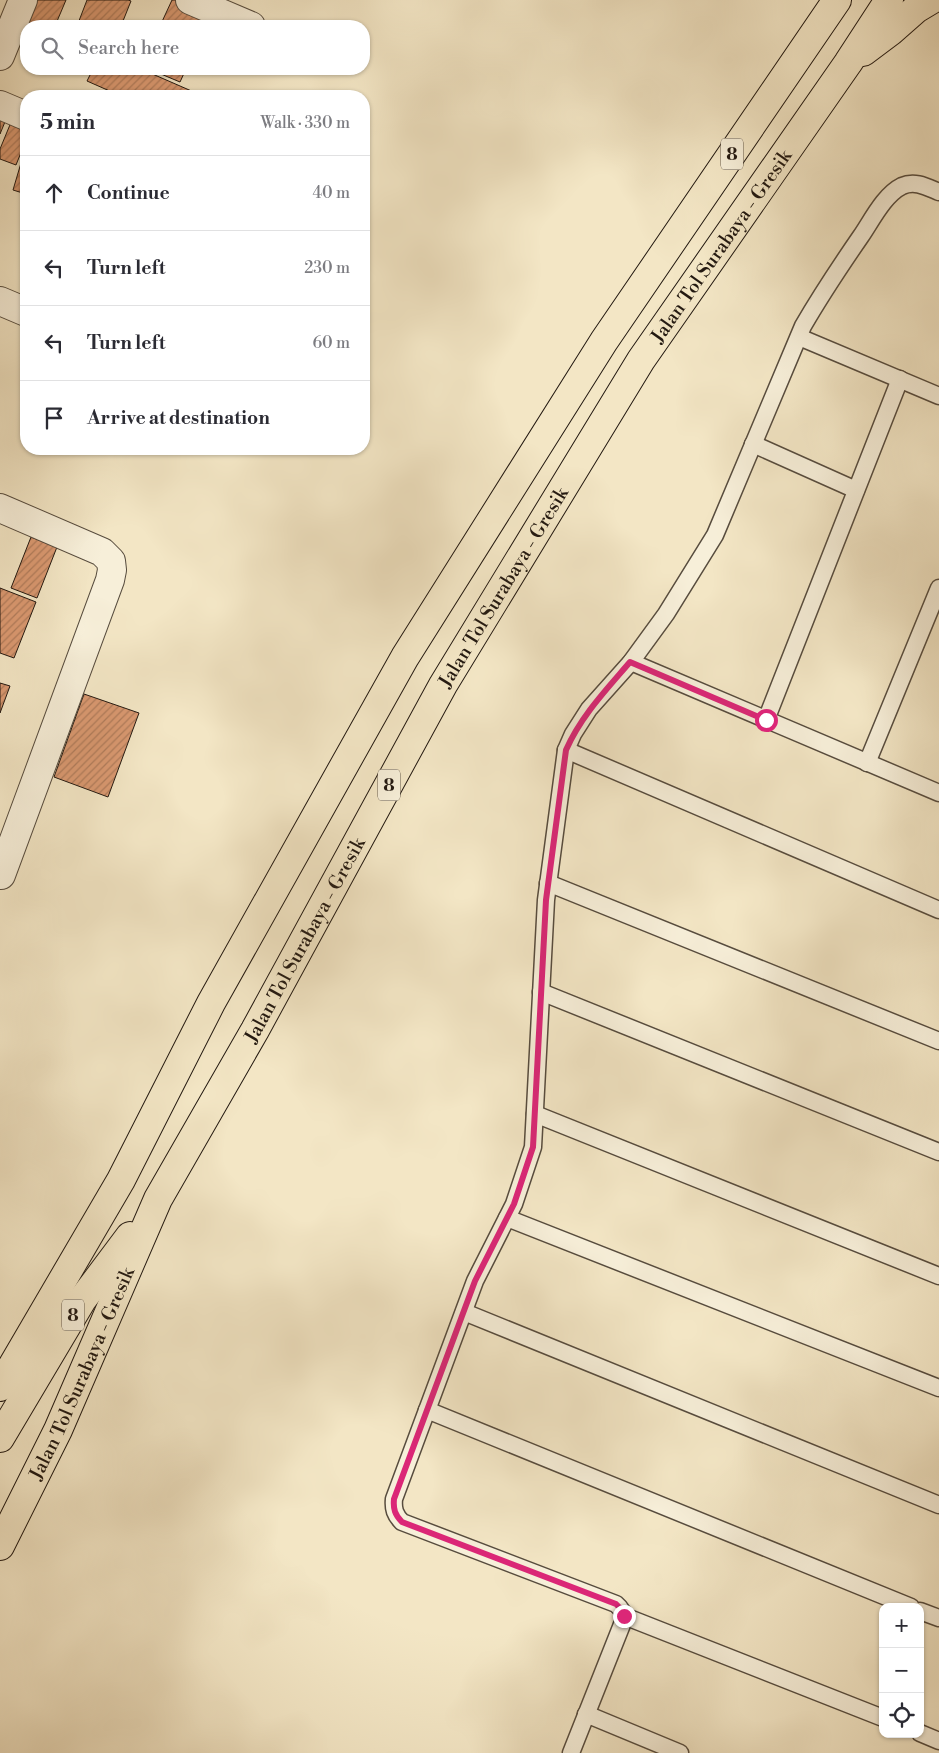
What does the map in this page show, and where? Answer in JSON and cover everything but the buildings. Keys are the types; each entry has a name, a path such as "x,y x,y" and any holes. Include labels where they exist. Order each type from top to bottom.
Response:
{"highway":[{"path":"812,37 823,0"},
{"name":"8","path":"0,1387 121,1180 211,1003 405,657 604,341 837,0"},
{"name":"Jalan Tol Surabaya - Gresik","path":"0,1546 58,1430 158,1199 255,1030 443,685 641,360 848,63 889,0"},
{"path":"848,63 892,31 916,9 931,0"},
{"name":"Jalan Tol Surabaya - Gresik","path":"0,1438 82,1300 158,1199"}],"street":[{"path":"0,56 23,0"},
{"path":"190,0 237,20"},
{"path":"0,105 20,113"},
{"path":"0,301 20,309"},
{"path":"0,508 102,552 111,561 112,570 110,580 1,875"}],"lane":[{"path":"879,1716 624,1616 616,1604 402,1522 396,1516 393,1507 394,1499 475,1281 514,1204 533,1147 548,883 566,750 573,734 589,709 630,662 666,614 715,535 799,337 819,297 886,200 901,186 918,184 939,192"},
{"path":"799,337 939,396"},
{"path":"766,720 900,380"},
{"path":"753,444 856,490"},
{"path":"867,763 939,588"},
{"path":"630,662 939,793"},
{"path":"566,750 939,910"},
{"path":"548,883 939,1041"},
{"path":"541,992 939,1152"},
{"path":"535,1114 939,1276"},
{"path":"507,1218 939,1388"},
{"path":"464,1312 939,1505"},
{"path":"427,1410 901,1603"},
{"path":"924,1612 939,1618"},
{"path":"570,1753 624,1616"},
{"path":"586,1714 680,1753"},
{"path":"924,1734 939,1740"}],"route":[{"path":"624,1616 616,1604 402,1522 396,1516 393,1507 394,1499 475,1281 514,1204 533,1147 546,900 566,750 573,734 589,709 630,662 766,720"}]}
